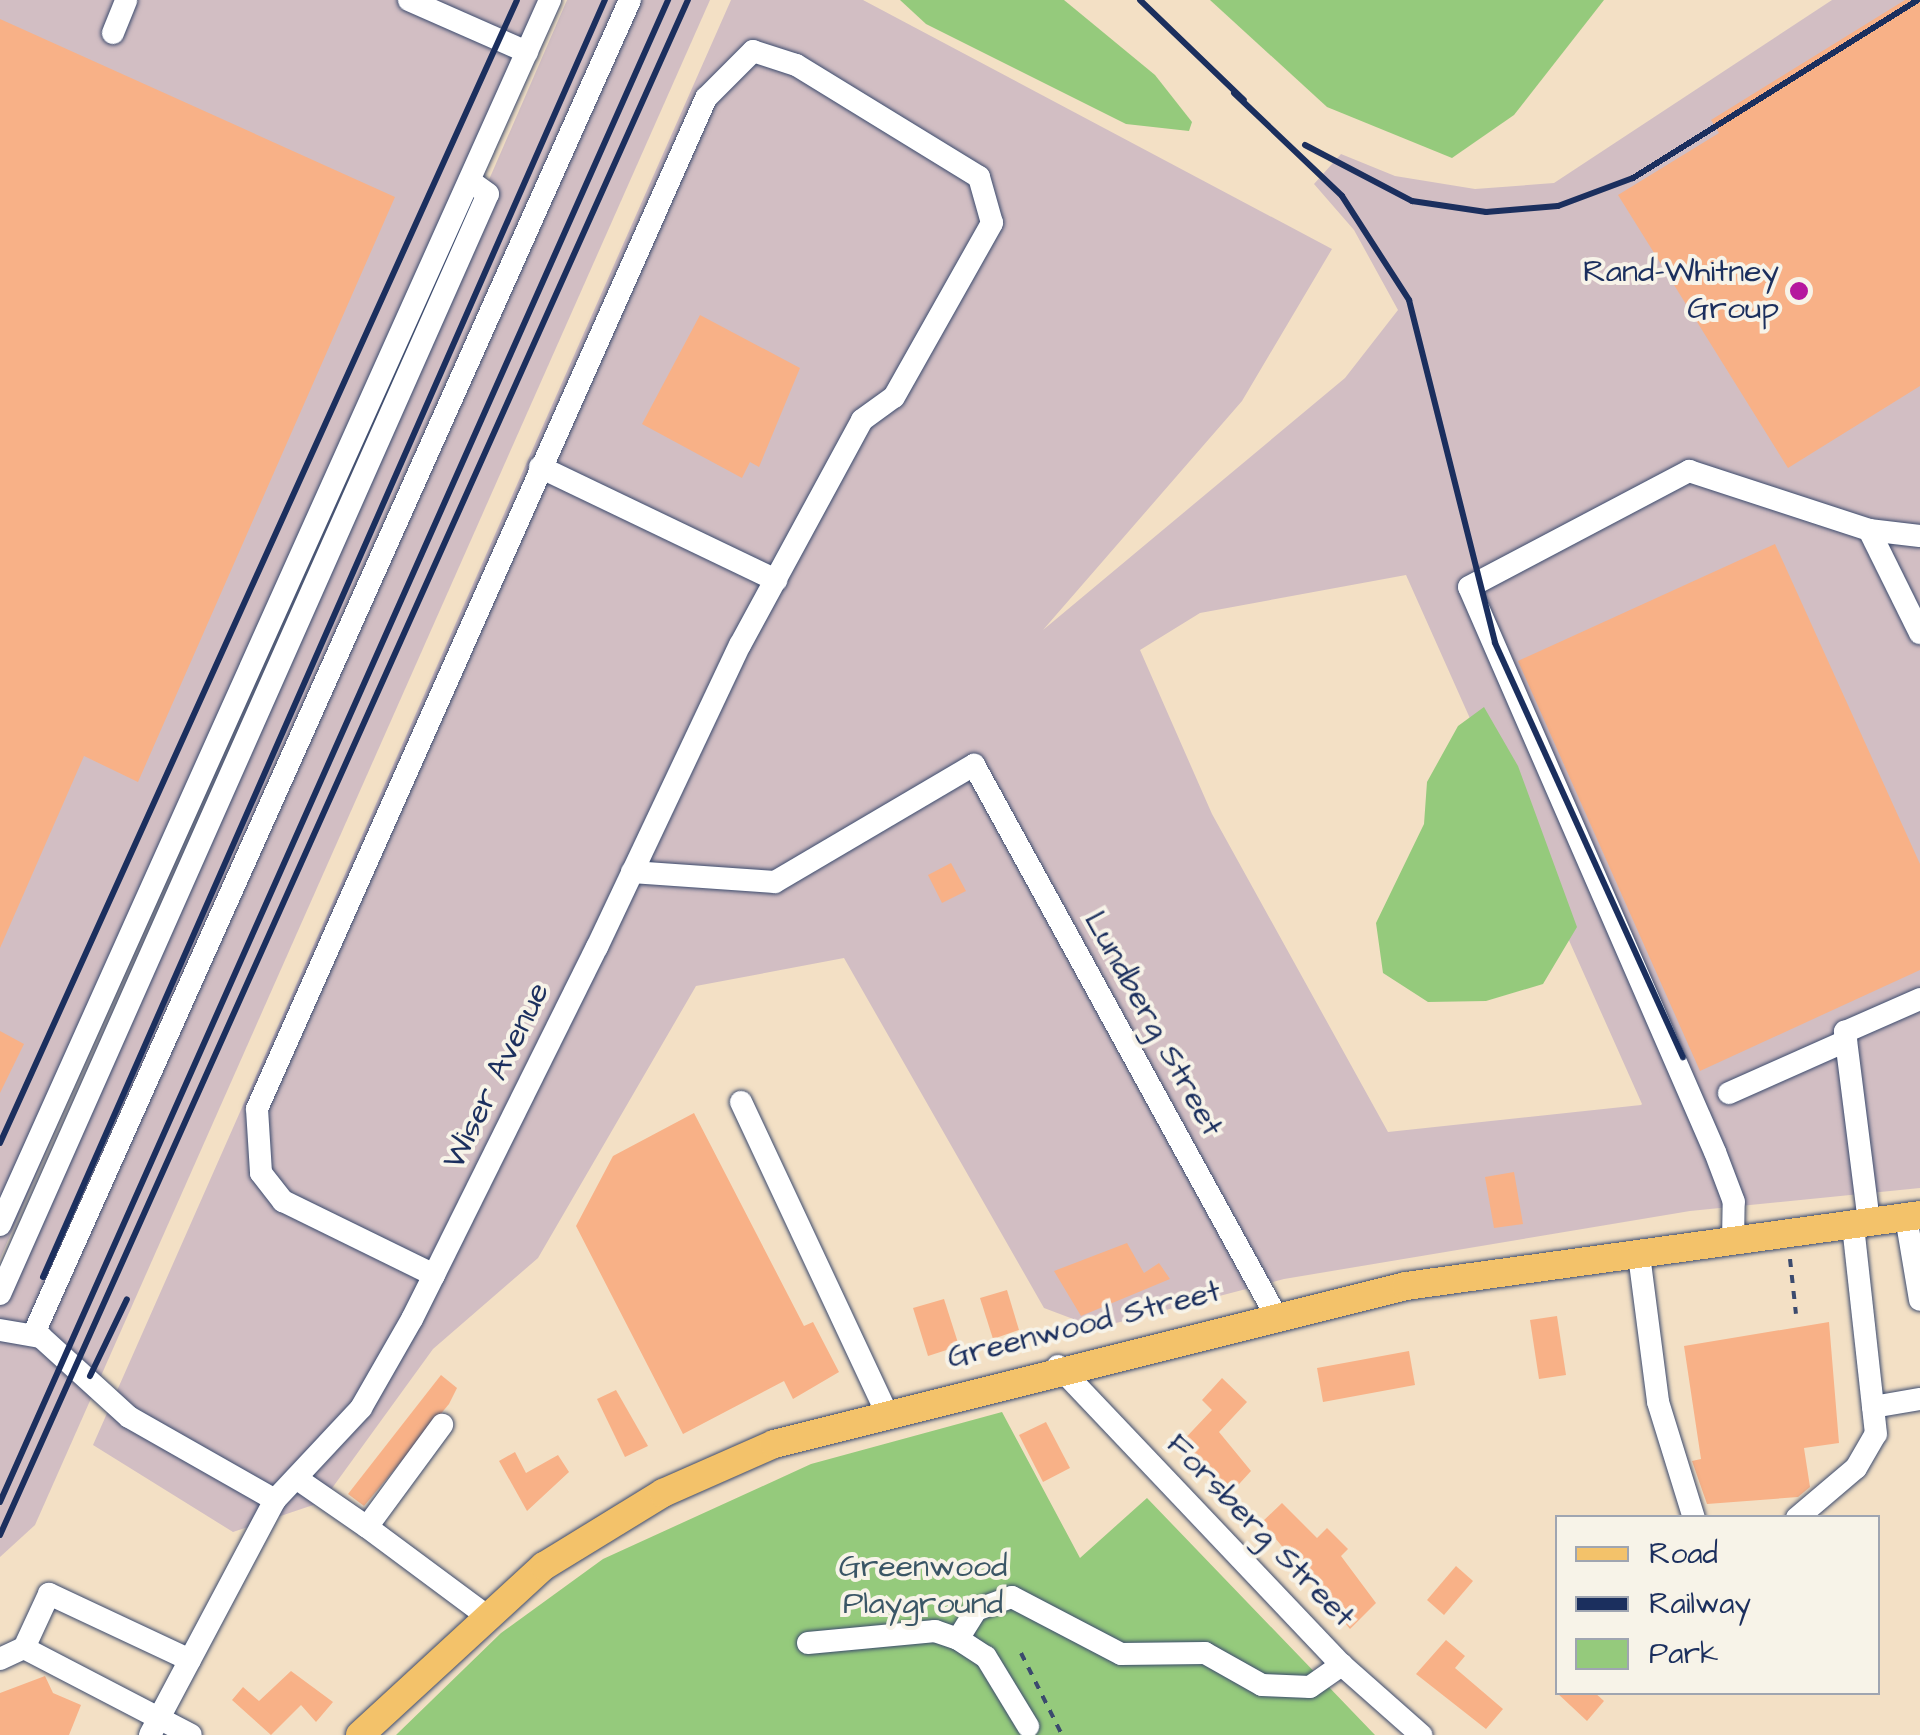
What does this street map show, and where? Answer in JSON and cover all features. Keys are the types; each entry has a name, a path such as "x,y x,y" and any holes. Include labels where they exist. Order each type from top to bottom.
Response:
{"main road":[{"name":"Greenwood Street","path":"360,1735 482,1613 663,1493 774,1444 1058,1366 1275,1314 1639,1254 1913,1216"}],"street":[{"path":"113,33 126,0"},
{"path":"409,0 527,52"},
{"path":"0,1225 550,0"},
{"path":"34,1333 630,0"},
{"name":"Wiser Avenue","path":"155,1725 275,1500 361,1408 433,1278 776,580 862,420 894,397 992,223 979,177 796,65 752,52 706,98 540,467"},
{"path":"0,1294 488,194 470,181"},
{"path":"433,1278 283,1200 261,1173 255,1125 540,467 776,580"},
{"path":"1733,1242 1734,1202 1715,1152 1469,587 1689,470 1869,530 1920,536"},
{"path":"1869,530 1920,633"},
{"name":"Lundberg Street","path":"632,872 775,882 974,765 1275,1314"},
{"path":"1800,1515 1856,1468 1876,1434 1845,1032 1920,999"},
{"path":"1729,1092 1846,1041"},
{"path":"741,1102 886,1411"},
{"path":"1913,1216 1920,1300"},
{"path":"1639,1254 1658,1402 1693,1515"},
{"path":"0,1330 34,1333 129,1417 275,1500"},
{"name":"Forsberg Street","path":"1058,1366 1342,1665 1421,1735"},
{"path":"1873,1407 1920,1399"},
{"path":"367,1528 442,1425"},
{"path":"296,1478 482,1613"},
{"path":"0,1659 24,1648 49,1594 190,1660"},
{"path":"958,1639 976,1610 1012,1597 1121,1654 1205,1653 1262,1685 1310,1687 1342,1665"},
{"path":"808,1643 935,1631 958,1639 986,1657 1028,1726"},
{"path":"24,1648 155,1725 191,1735"}],"path":[{"path":"1790,1259 1796,1314"},
{"path":"1021,1653 1062,1735"}],"shaded area":[{"path":"0,0 539,0 0,1259"},
{"path":"567,0 710,0 35,1525 0,1557 0,1306"},
{"path":"731,0 863,0 1332,249 1242,401 1043,630 1345,378 1398,310 1354,230 1314,184 1341,154 1395,176 1475,189 1554,183 1832,0 1920,0 1920,1188 1690,1211 1284,1279 1097,1328 1044,1308 844,958 696,986 538,1258 433,1349 322,1502 233,1532 93,1445","holes":["1406,575 1642,1104 1388,1132 1212,814 1140,650 1200,613"]}],"green space":[{"path":"900,0 1064,0 1155,75 1192,122 1189,131 1126,124 926,24"},
{"path":"1210,0 1604,0 1514,115 1452,158 1327,107"},
{"path":"1484,707 1518,766 1577,927 1543,984 1486,1001 1428,1002 1383,973 1376,923 1424,824 1427,782 1458,726"},
{"name":"Greenwood Playground","path":"1002,1412 1080,1558 1147,1498 1375,1735 396,1735 501,1633 603,1559 811,1464"}],"building":[{"name":"Rand-Whitney Group","path":"1905,0 1920,0 1920,386 1788,468 1618,195 1719,133 1711,120"},
{"path":"0,19 395,197 138,782 84,756 0,948"},
{"path":"700,315 800,368 759,467 750,462 742,478 642,424"},
{"path":"1775,544 1920,864 1920,970 1700,1071 1518,661"},
{"path":"951,863 966,891 942,903 928,875"},
{"path":"0,1031 24,1044 0,1093"},
{"path":"694,1113 804,1326 813,1322 839,1372 793,1399 784,1381 683,1434 576,1226 613,1156"},
{"path":"1514,1172 1523,1224 1494,1228 1485,1177"},
{"path":"1127,1243 1144,1273 1159,1263 1170,1279 1081,1316 1054,1271"},
{"path":"1007,1290 1019,1330 993,1339 980,1298"},
{"path":"944,1299 959,1346 928,1356 913,1308"},
{"path":"1557,1316 1566,1375 1539,1379 1530,1320"},
{"path":"1829,1322 1839,1443 1804,1448 1810,1487 1798,1497 1707,1504 1692,1461 1701,1459 1684,1346"},
{"path":"1409,1351 1415,1385 1323,1402 1317,1368"},
{"path":"441,1375 457,1388 449,1404 364,1506 348,1494"},
{"path":"1222,1378 1247,1402 1219,1432 1251,1471 1229,1495 1175,1449 1212,1410 1202,1400"},
{"path":"616,1390 648,1446 625,1457 597,1399"},
{"path":"1046,1422 1070,1468 1043,1482 1019,1435"},
{"path":"515,1452 526,1473 558,1455 569,1472 527,1511 499,1461"},
{"path":"1282,1503 1317,1538 1327,1528 1348,1549 1341,1556 1376,1603 1350,1629 1262,1522"},
{"path":"1456,1566 1473,1581 1444,1615 1427,1600"},
{"path":"1446,1640 1465,1656 1455,1668 1503,1709 1486,1729 1416,1674"},
{"path":"291,1671 333,1702 316,1722 301,1705 271,1735 232,1700 243,1687 259,1701"},
{"path":"45,1676 53,1693 81,1705 69,1735 0,1735 0,1693"},
{"path":"1559,1695 1597,1695 1604,1701 1587,1721"}],"railway":[{"path":"0,1143 517,0"},
{"path":"43,1277 605,0"},
{"path":"0,1502 668,0"},
{"path":"0,1535 688,0"},
{"path":"1140,0 1244,100"},
{"path":"1305,145 1412,201 1486,212 1558,206 1633,178 1918,0"},
{"path":"1234,93 1342,196 1409,300 1495,643 1683,1057"},
{"path":"90,1376 127,1299"}],"place":[{"name":"Rand-Whitney Group","path":"1799,291"}]}
